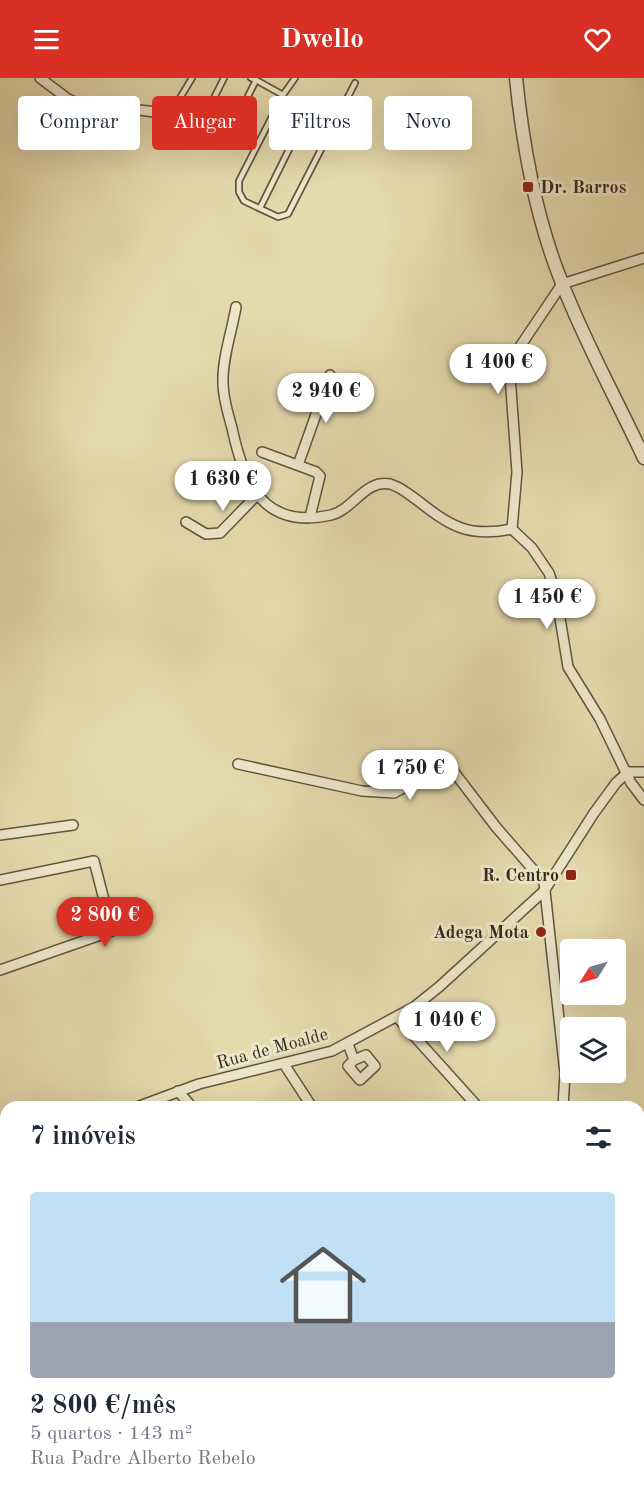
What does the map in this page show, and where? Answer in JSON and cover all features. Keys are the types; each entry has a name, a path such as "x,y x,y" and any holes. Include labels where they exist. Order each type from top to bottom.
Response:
{"street":[{"path":"40,78 68,99 80,104 152,112"},
{"path":"516,78 536,198 562,284 644,458"},
{"path":"512,529 517,472 511,366 515,354 562,284 644,258"},
{"path":"236,307 222,381 237,454 245,475 257,495 268,506 293,519 335,514 365,490 388,484 401,488 459,530 490,534 512,529"},
{"path":"298,465 330,375"},
{"path":"262,452 320,476 310,517"},
{"path":"186,522 206,534 220,533 257,495"},
{"path":"512,529 532,548 549,573 556,594 568,668 600,719 628,772 631,783 644,800"},
{"path":"238,764 362,792 394,793 439,769 451,768 496,827 544,882 565,1073 563,1101"},
{"path":"628,772 644,772"},
{"name":"Rua de Moalde","path":"152,1101 199,1084 284,1065 348,1044 397,1017 440,987 544,891 594,813 616,783 628,772"},
{"path":"0,835 73,825"},
{"path":"0,880 94,861 112,931 0,970"},
{"path":"397,1017 472,1101"},
{"path":"348,1044 354,1060"},
{"path":"284,1065 308,1101"},
{"path":"178,1091 187,1101"}],"lane":[{"path":"182,96 192,78"},
{"path":"215,96 224,78"},
{"path":"296,78 283,95 239,181 239,192 244,201 278,217 288,214 355,83"},
{"path":"246,96 253,79 283,95"},
{"path":"260,208 289,150"}],"place":[{"name":"Dr. Barros","path":"528,187"},
{"name":"R. Centro","path":"571,875"},
{"name":"Adega Mota","path":"541,932"}]}
